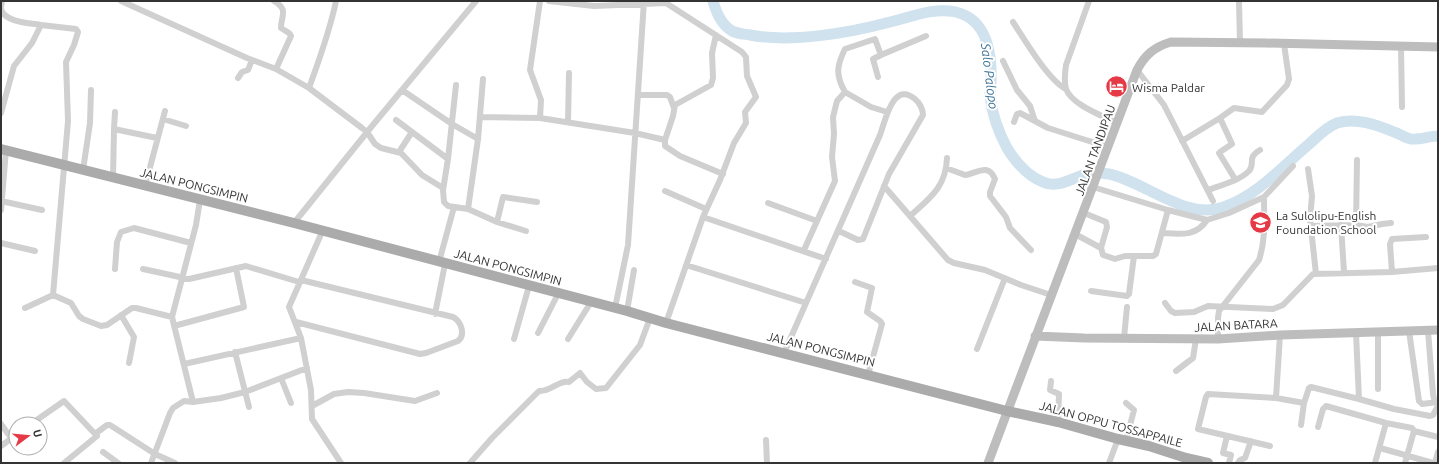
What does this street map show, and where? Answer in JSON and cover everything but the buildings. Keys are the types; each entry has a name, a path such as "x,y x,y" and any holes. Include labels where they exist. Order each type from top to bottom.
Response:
{"main road":[{"name":"JALAN PONGSIMPIN","path":"4,150 294,224 627,311 666,323 1007,411"},
{"name":"JALAN OPPU TOSSAPPAILE","path":"1007,411 1058,422 1149,446 1185,461 1208,463"}],"street":[{"path":"2,1 1,8 4,15 9,18 41,25 73,28 78,32 66,62 68,121 63,165 53,295"},
{"path":"121,1 252,60 276,69 308,88 367,132 374,144 399,152 422,175 443,188"},
{"path":"274,1 283,9 284,15 280,28 291,36 276,69"},
{"path":"308,88 320,57 336,1"},
{"path":"294,224 367,132 476,1"},
{"path":"540,1 530,70 541,100 540,118"},
{"path":"549,1 594,3 660,2 669,4 744,53 746,57 746,74 756,97 745,112 746,123 734,143 723,174 706,209 666,323"},
{"path":"1089,1 1089,6 1067,62 1065,72 1066,89 1076,102 1117,123"},
{"path":"1239,1 1240,43"},
{"path":"615,308 628,245 644,2"},
{"path":"1013,22 1041,64 1060,85 1066,89"},
{"path":"1,113 14,66 32,43 41,25"},
{"path":"674,108 676,104 711,85 713,78 712,53 716,35"},
{"path":"878,77 873,59 926,36"},
{"path":"881,55 875,39 845,49 838,68 841,85 845,92 871,107 887,112"},
{"name":"JALAN TANDIPAU","path":"988,463 1137,70 1142,61 1150,52 1159,45 1171,42 1438,47"},
{"path":"1182,140 1234,108 1262,112 1288,85 1289,80 1284,44"},
{"path":"1401,46 1402,107"},
{"path":"238,78 242,72 248,70 252,60"},
{"path":"1004,61 1017,90 1030,106 1036,121"},
{"path":"1137,70 1164,105 1213,202"},
{"path":"568,122 569,73"},
{"path":"468,209 478,138 483,79"},
{"path":"456,85 448,159 443,188 444,202 448,206 468,209 497,222 526,231"},
{"path":"83,170 90,123 91,90"},
{"path":"402,90 452,124 478,138"},
{"path":"804,250 835,181 832,157 834,134 833,117 837,101 845,92"},
{"path":"784,353 839,231 880,135 887,112 899,96 907,94 918,102 923,114 915,131 894,165 863,239 858,240 839,231"},
{"path":"638,95 667,95 670,97 674,108 673,116 664,140 665,146 676,153 723,174"},
{"path":"145,186 165,111"},
{"path":"113,178 115,112"},
{"path":"1014,122 1019,113 1048,128 1108,147"},
{"path":"480,117 540,118 636,133 664,140"},
{"path":"1220,118 1232,144 1219,153 1236,179"},
{"path":"162,119 186,126"},
{"path":"396,120 448,159"},
{"path":"114,129 157,138"},
{"path":"399,152 412,132"},
{"path":"1,210 4,150"},
{"path":"1208,190 1236,179 1250,170 1252,166 1252,157 1254,153 1260,150"},
{"path":"910,216 934,194 946,168 947,158"},
{"path":"1356,224 1357,160"},
{"path":"1162,233 1185,235 1191,234 1200,228 1207,220 1229,213 1264,197 1293,166"},
{"path":"946,168 965,175 980,170 989,171 995,179 990,192 992,199 1006,217 1010,228 1031,250"},
{"path":"1308,169 1312,196 1310,226 1316,274"},
{"path":"1094,184 1168,210 1207,220"},
{"path":"884,186 948,260 954,263 985,270 1051,296"},
{"path":"665,191 706,209"},
{"path":"497,222 503,197 536,202"},
{"path":"1218,339 1218,318 1220,311 1259,260 1264,239 1264,197"},
{"path":"193,402 172,317 191,243 200,200"},
{"path":"2,201 42,210"},
{"path":"768,203 817,221"},
{"path":"435,314 442,263 454,207"},
{"path":"1084,213 1106,222 1107,227 1101,248 1103,255 1115,259 1125,256 1156,255 1168,210"},
{"path":"703,217 804,250 826,259"},
{"path":"1310,226 1356,224 1368,227 1391,223"},
{"path":"1341,224 1344,272"},
{"path":"115,269 117,242 120,233 126,230 134,228 191,243"},
{"path":"322,232 289,306 301,338 311,390 311,416 341,463"},
{"path":"1075,234 1101,248"},
{"path":"1392,272 1390,244 1392,239 1426,237"},
{"path":"1,243 35,251"},
{"path":"1091,291 1128,295 1134,266 1134,256"},
{"path":"686,265 806,303"},
{"path":"143,269 191,279 246,266 251,267 300,281 457,320 460,325 461,336 458,340 423,354 417,354 296,322"},
{"path":"174,326 244,307 236,268"},
{"path":"1165,303 1171,311 1175,313 1194,312 1208,306 1273,309 1278,308 1299,290 1310,276 1316,274 1344,272 1392,272 1438,268"},
{"path":"627,311 634,270"},
{"path":"977,350 1005,278"},
{"path":"855,282 872,288 867,312 882,324 868,375"},
{"path":"514,339 529,286"},
{"path":"538,333 558,294"},
{"path":"25,308 53,295 70,302 80,317 95,324 105,326 130,309 134,308 172,317"},
{"path":"568,339 591,302"},
{"path":"1124,338 1127,307"},
{"path":"121,315 134,337 130,363"},
{"path":"470,463 492,438 540,390 546,391 564,381 569,382 579,373 596,389 606,388 640,344 650,318"},
{"name":"JALAN BATARA","path":"1036,336 1218,339 1280,335 1438,330"},
{"path":"1409,331 1419,401 1422,404 1438,402"},
{"path":"1428,331 1435,375 1433,394 1434,399 1438,402"},
{"path":"1356,333 1359,399"},
{"path":"1378,333 1378,389"},
{"path":"1276,398 1280,335"},
{"path":"184,364 301,338"},
{"path":"1176,371 1193,358 1196,339"},
{"path":"235,352 249,407"},
{"path":"150,463 172,410 184,401 193,402 221,398 245,392 307,368"},
{"path":"281,378 291,403"},
{"path":"1051,381 1051,391 1058,394 1058,422"},
{"path":"1301,425 1304,403 1308,388 1311,387 1394,409 1430,416 1433,415 1438,406"},
{"path":"312,406 334,394 348,392 415,400 437,393"},
{"path":"1270,446 1198,429 1207,395 1210,393 1276,398 1304,403"},
{"path":"42,416 64,401 97,438 64,463"},
{"path":"1109,463 1122,440 1134,410 1126,403"},
{"path":"1318,427 1321,413 1325,406 1386,423 1412,428 1414,431 1438,437"},
{"path":"1375,463 1386,423"},
{"path":"95,434 107,425 110,425 155,454 174,463"},
{"path":"1405,463 1414,431"},
{"path":"1228,436 1223,453 1231,455 1229,463"},
{"path":"766,440 767,463"},
{"path":"1238,463 1240,460 1245,458 1251,441"},
{"path":"1380,448 1434,463 1438,452"},
{"path":"103,452 118,463"}],"waterway":[{"name":"Salo Palopo","path":"713,1 720,18 732,31 741,34 766,37 783,38 820,36 857,30 923,13 939,11 956,12 967,16 975,22 981,30 989,50 991,71 990,96 992,109 1004,142 1010,153 1022,168 1032,176 1048,184 1059,184 1089,173 1109,174 1137,184 1181,205 1195,209 1210,210 1224,207 1236,202 1259,188 1321,133 1337,123 1344,121 1359,121 1381,127 1411,139 1438,136"}],"place":[{"name":"Wisma Paldar","path":"1116,87"},
{"name":"La Sulolipu-English Foundation School","path":"1260,222"}]}
